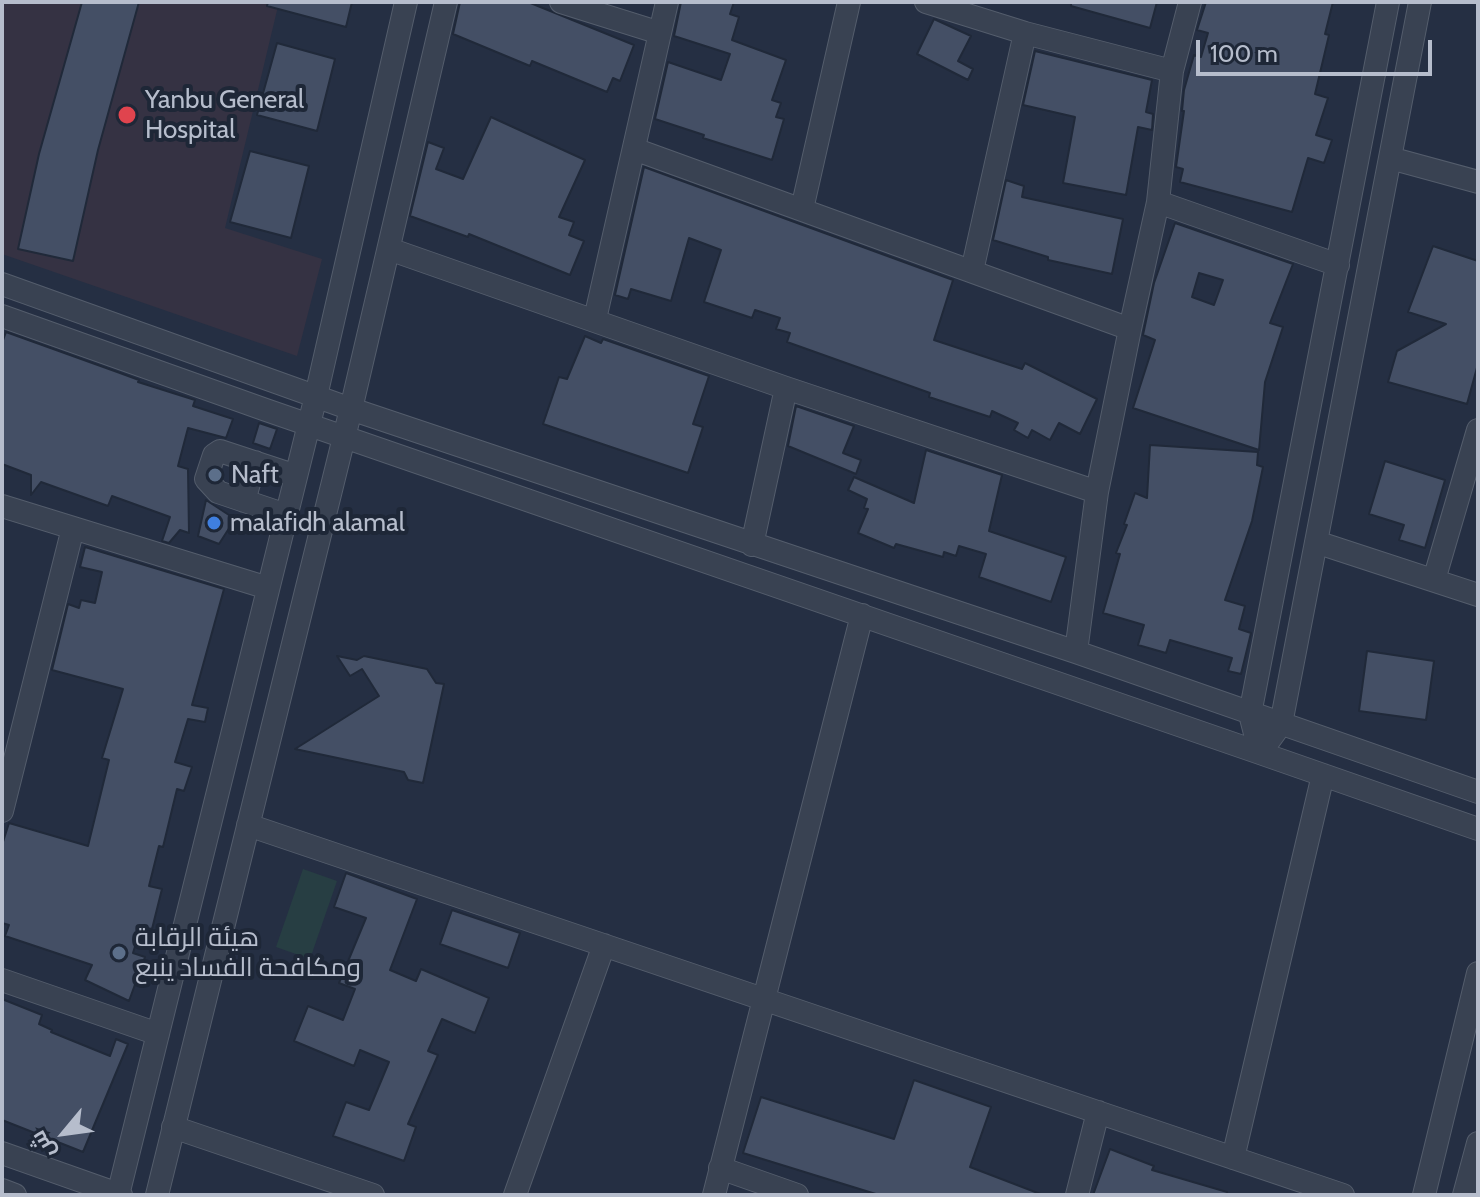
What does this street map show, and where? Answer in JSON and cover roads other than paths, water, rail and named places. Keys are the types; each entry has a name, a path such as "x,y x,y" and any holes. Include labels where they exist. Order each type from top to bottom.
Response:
{"street":[{"path":"2,1153 119,1194 316,396 406,2"},
{"path":"157,1195 351,409 446,2"},
{"path":"561,2 660,33"},
{"path":"595,319 667,2"},
{"path":"802,209 849,2"},
{"path":"926,2 1025,33 1172,71"},
{"path":"1076,652 1097,492 1158,202 1172,71 1190,2"},
{"path":"1260,753 1250,714 1388,2"},
{"path":"1260,753 1281,724 1420,2"},
{"path":"972,271 1025,33"},
{"path":"634,149 1130,329"},
{"path":"1390,158 1478,182"},
{"path":"1158,202 1338,265"},
{"path":"389,249 786,388 1097,492"},
{"path":"2,284 351,409 1076,652 1478,792"},
{"path":"2,316 1478,829"},
{"path":"752,545 786,388"},
{"path":"1434,580 1478,430"},
{"path":"286,515 218,492 206,479 214,455 220,451 296,476"},
{"path":"244,501 255,462"},
{"path":"2,506 268,588"},
{"path":"2,811 73,528"},
{"path":"1316,542 1478,595"},
{"path":"714,1195 862,615"},
{"path":"1233,1158 1323,775"},
{"path":"248,825 1343,1195"},
{"path":"515,1195 604,945"},
{"path":"1424,1195 1478,973"},
{"path":"2,980 158,1034"},
{"path":"1077,1195 1098,1112"},
{"path":"173,1127 373,1195"},
{"path":"1464,1195 1478,1143"},
{"path":"720,1168 797,1195"},
{"path":"2,1190 15,1195"}],"place":[{"name":"Yanbu General Hospital","path":"127,115"},
{"name":"Naft","path":"215,475"},
{"name":"malafidh alamal","path":"214,523"},
{"name":"هيئة الرقابة ومكافحة الفساد ينبع","path":"119,953"}]}
